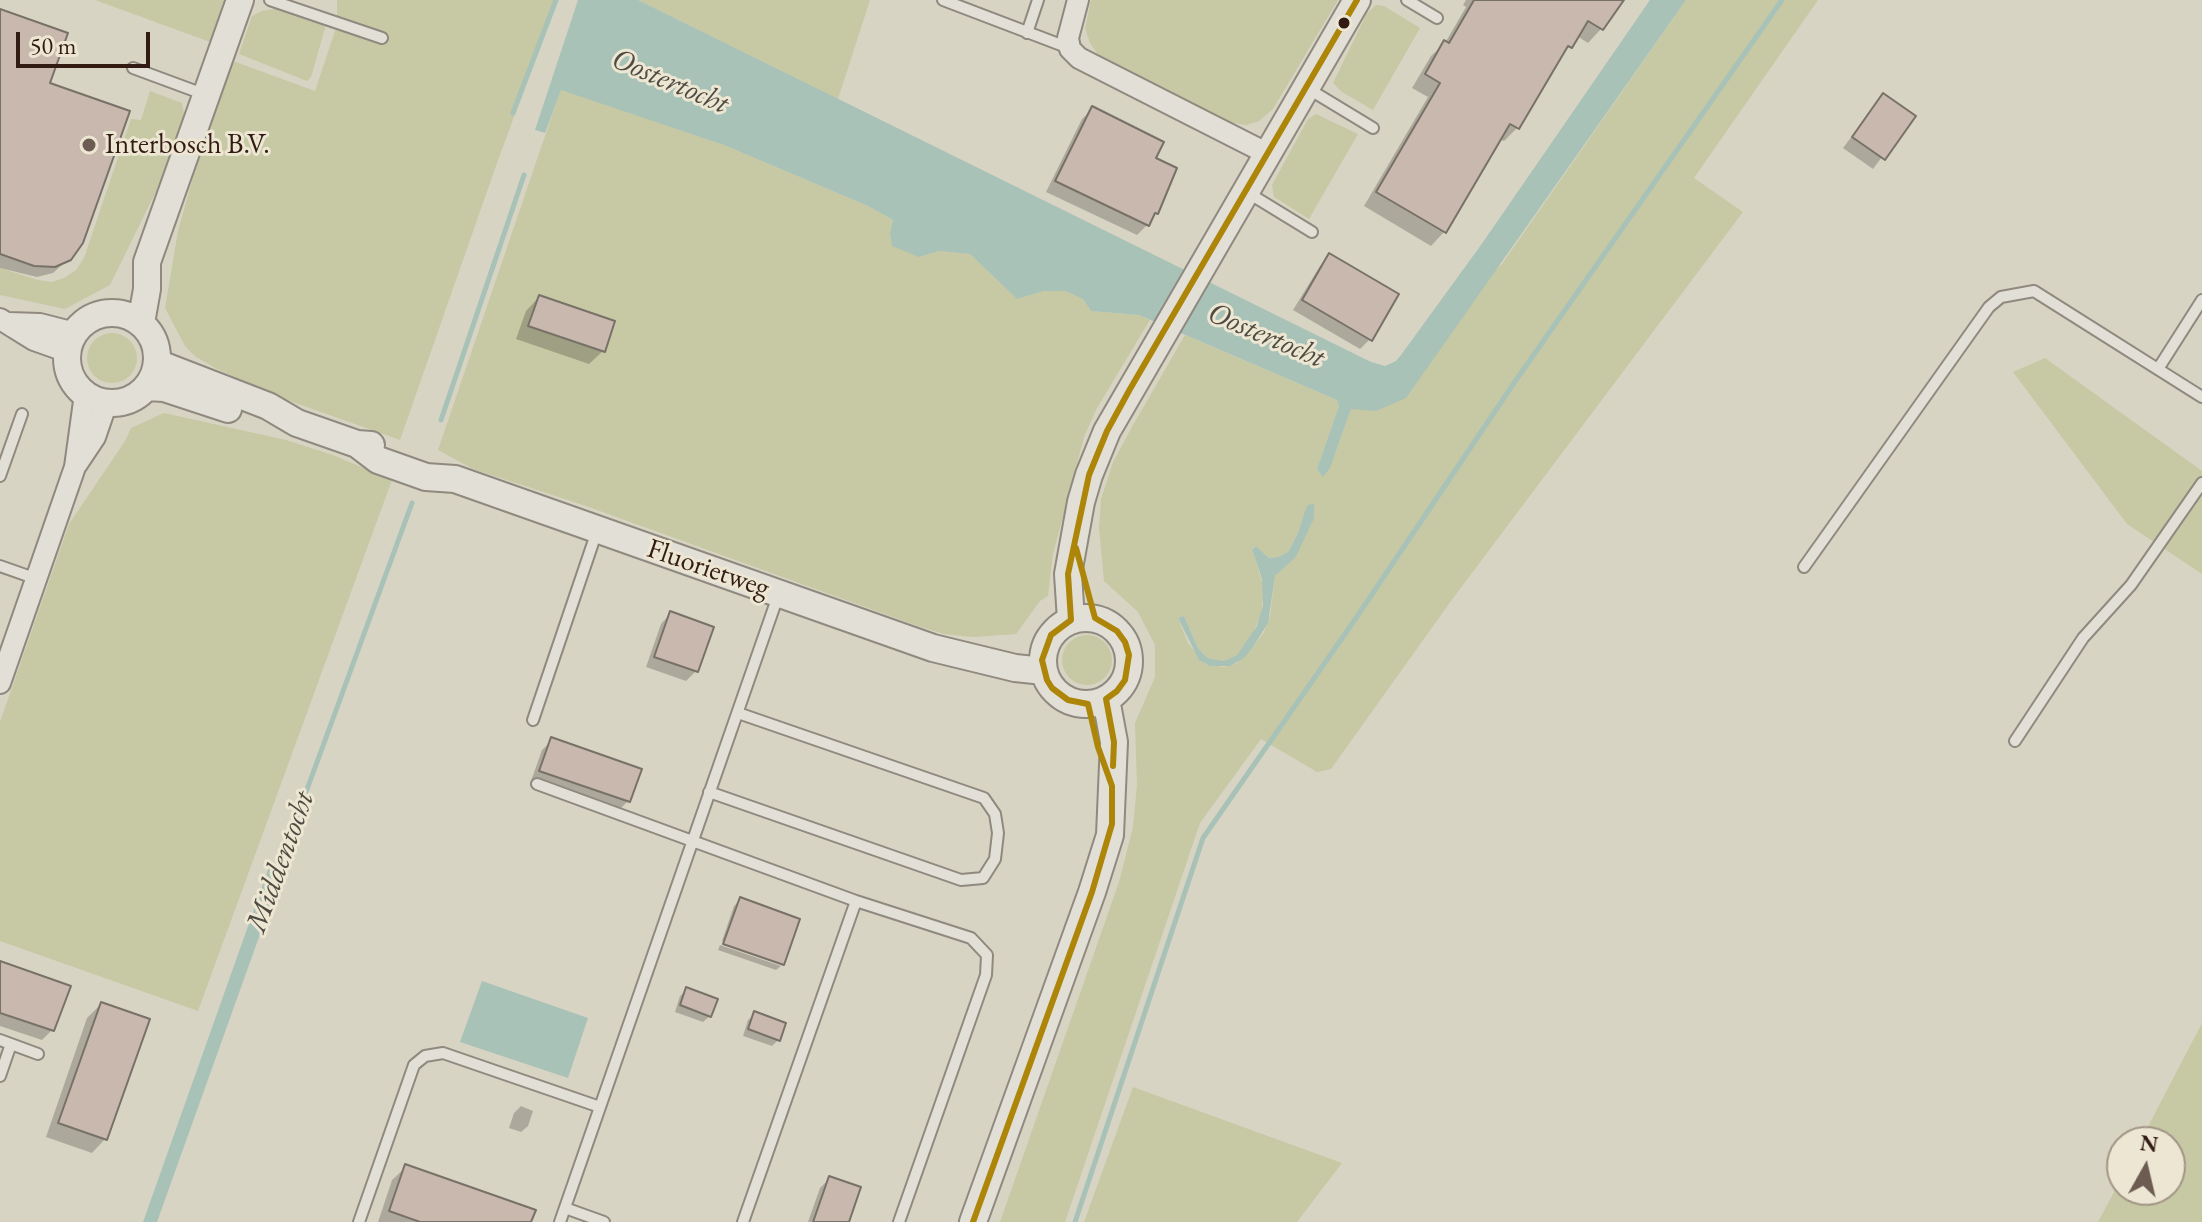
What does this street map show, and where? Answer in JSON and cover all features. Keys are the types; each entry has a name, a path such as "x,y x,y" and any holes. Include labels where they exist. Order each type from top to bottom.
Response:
{"street":[{"path":"129,318 147,289 147,262 240,0"},
{"path":"1078,0 1068,38 1070,49 1090,65 1268,154"},
{"path":"1083,619 1068,574 1083,495 1097,454 1151,353 1357,0"},
{"path":"93,317 129,318 150,334 156,347 152,375 125,402 96,398 75,384 69,372 71,343 93,317"},
{"path":"4,321 40,324 71,343"},
{"name":"Fluorietweg","path":"152,375 268,406 297,423 357,444 384,446 408,453 432,462 455,479 933,648 962,654 1044,660"},
{"path":"0,683 96,398"},
{"path":"1083,619 1117,631 1129,655 1125,680 1117,691 1097,701 1068,700 1047,680 1044,660 1057,629 1083,619"},
{"path":"973,1222 1104,857 1112,824 1112,786 1098,747 1097,701"}],"lane":[{"path":"270,0 382,38"},
{"path":"943,0 1070,49"},
{"path":"1027,33 1038,0"},
{"path":"1407,0 1437,18"},
{"path":"133,68 207,95"},
{"path":"1307,88 1373,128"},
{"path":"1245,191 1312,232"},
{"path":"1804,567 1989,307 2001,297 2034,291 2202,397"},
{"path":"2158,369 2202,300"},
{"path":"0,476 22,414"},
{"path":"2015,741 2083,638 2131,585 2202,483"},
{"path":"533,720 597,531"},
{"path":"0,566 37,579"},
{"path":"560,1222 779,594"},
{"path":"709,792 961,880 983,878 995,859 998,833 995,814 984,798 738,713"},
{"path":"537,784 856,901 971,938 987,955 986,975 899,1222"},
{"path":"743,1222 856,901"},
{"path":"0,1040 38,1054"},
{"path":"0,1076 11,1044"},
{"path":"359,1222 414,1065 425,1056 443,1053 600,1107"},
{"path":"565,1208 604,1222"}],"green space":[{"path":"95,0 224,0 210,42"},
{"path":"337,0 557,0 400,440 284,399 217,369 196,357 185,346 165,308 178,231 233,61 315,91 336,28 383,43 385,34 337,17"},
{"path":"638,0 870,0 838,99"},
{"path":"1091,0 1338,0 1273,109 1259,121 1247,125 1233,123 1098,55 1085,28"},
{"path":"1686,0 1818,0 1694,178 1743,212 1451,601 1331,769 1317,772 1261,739 1200,823 1065,1222 1000,1222 1119,882 1133,827 1137,785 1135,723 1155,677 1155,645 1138,612 1104,581 1099,528 1101,499 1113,462 1185,335 1337,400 1339,406 1317,469 1335,454 1351,409 1502,264","holes":["1305,511 1295,558 1275,576 1270,616 1264,632 1253,647 1237,663 1224,667 1205,664 1188,643 1178,618 1184,616 1198,648 1207,658 1224,661 1237,655 1250,639 1261,615 1264,589 1252,548 1256,546 1269,558 1288,552"]},
{"path":"1376,5 1384,6 1420,28 1373,110 1342,92 1333,83 1367,13"},
{"path":"279,8 326,25 311,77 307,81 239,54 252,16"},
{"path":"561,89 724,145 868,206 893,220 890,233 919,257 939,251 970,254 1017,299 1044,291 1065,291 1083,299 1091,311 1139,315 1150,320 1097,408 1084,437 1053,554 1048,596 1040,601 1016,634 973,637 944,634 915,625 586,506 473,469 438,450"},
{"path":"150,91 182,103 185,120 166,171 110,285 65,309 0,295 0,268 52,282 76,270 84,258 131,119 141,120"},
{"path":"1316,114 1358,134 1309,219 1274,197 1272,185 1308,119"},
{"path":"112,333 130,340 137,358 130,376 112,383 94,376 87,358 94,340"},
{"path":"2045,358 2202,471 2202,574 2127,524 2013,372"},
{"path":"164,413 286,440 333,455 392,480 198,1011 0,941 0,722 69,524 131,428"},
{"path":"1087,635 1104,643 1112,660 1104,677 1087,685 1070,677 1062,660 1070,643"},
{"path":"2202,1023 2202,1222 2098,1222 2107,1206 2186,1206 2186,1126 2148,1126"},
{"path":"1133,1087 1342,1163 1297,1222 1084,1222"}],"water":[{"name":"Oostertocht","path":"578,0 638,0 1371,362 1385,366 1401,355 1481,245 1650,0 1686,0 1406,398 1376,411 1351,409 1330,468 1323,477 1317,469 1339,406 1337,400 1139,315 1091,311 1083,299 1065,291 1044,291 1017,299 970,254 939,251 919,257 892,246 890,233 893,220 868,206 724,145 561,90 545,133 535,130"},
{"path":"1314,504 1314,518 1295,558 1275,576 1268,623 1253,647 1244,658 1230,666 1210,666 1199,660 1178,618 1184,616 1198,648 1207,658 1224,661 1237,655 1257,626 1263,605 1262,579 1252,549 1256,546 1269,558 1288,552 1308,505"},
{"path":"269,867 283,870 157,1222 143,1222"},
{"path":"482,981 588,1018 568,1078 460,1042"}],"building":[{"path":"1474,0 1624,0 1603,30 1588,21 1572,48 1568,46 1519,129 1510,124 1446,233 1376,192 1440,83 1425,74 1444,40 1449,43"},
{"path":"0,9 68,33 50,83 130,111 83,243 71,260 55,267 34,266 0,254"},
{"path":"1883,93 1916,116 1885,160 1852,137"},
{"path":"1092,106 1164,142 1156,158 1177,168 1158,214 1155,213 1149,226 1055,181"},
{"path":"1329,253 1399,294 1372,341 1302,300"},
{"path":"539,295 615,321 605,352 528,326"},
{"path":"670,611 714,627 698,672 654,657"},
{"path":"551,737 642,769 630,802 539,771"},
{"path":"740,897 800,919 784,965 723,944"},
{"path":"0,961 71,986 54,1031 0,1013"},
{"path":"686,987 718,999 711,1017 680,1005"},
{"path":"101,1002 150,1019 107,1140 58,1123"},
{"path":"754,1011 786,1023 780,1041 748,1029"},
{"path":"405,1164 536,1210 531,1222 420,1222 389,1211"},
{"path":"829,1176 861,1187 849,1222 813,1222"}],"waterway":[{"name":"Middentocht","path":"513,113 556,0"},
{"path":"1075,1222 1203,838 1514,383 1782,0"},
{"name":"Middentocht","path":"441,420 524,175"},
{"name":"Middentocht","path":"276,874 412,503"}],"transit line":[{"path":"973,1222 1092,892 1112,824 1112,786 1098,747 1088,704 1068,700 1052,688 1042,660 1051,635 1071,620 1068,574 1089,475 1107,431 1130,389 1357,0"},
{"path":"1076,548 1095,618 1117,631 1129,655 1125,680 1106,699 1114,742 1113,766"}],"place":[{"name":"Interbosch B.V.","path":"89,145"}]}
